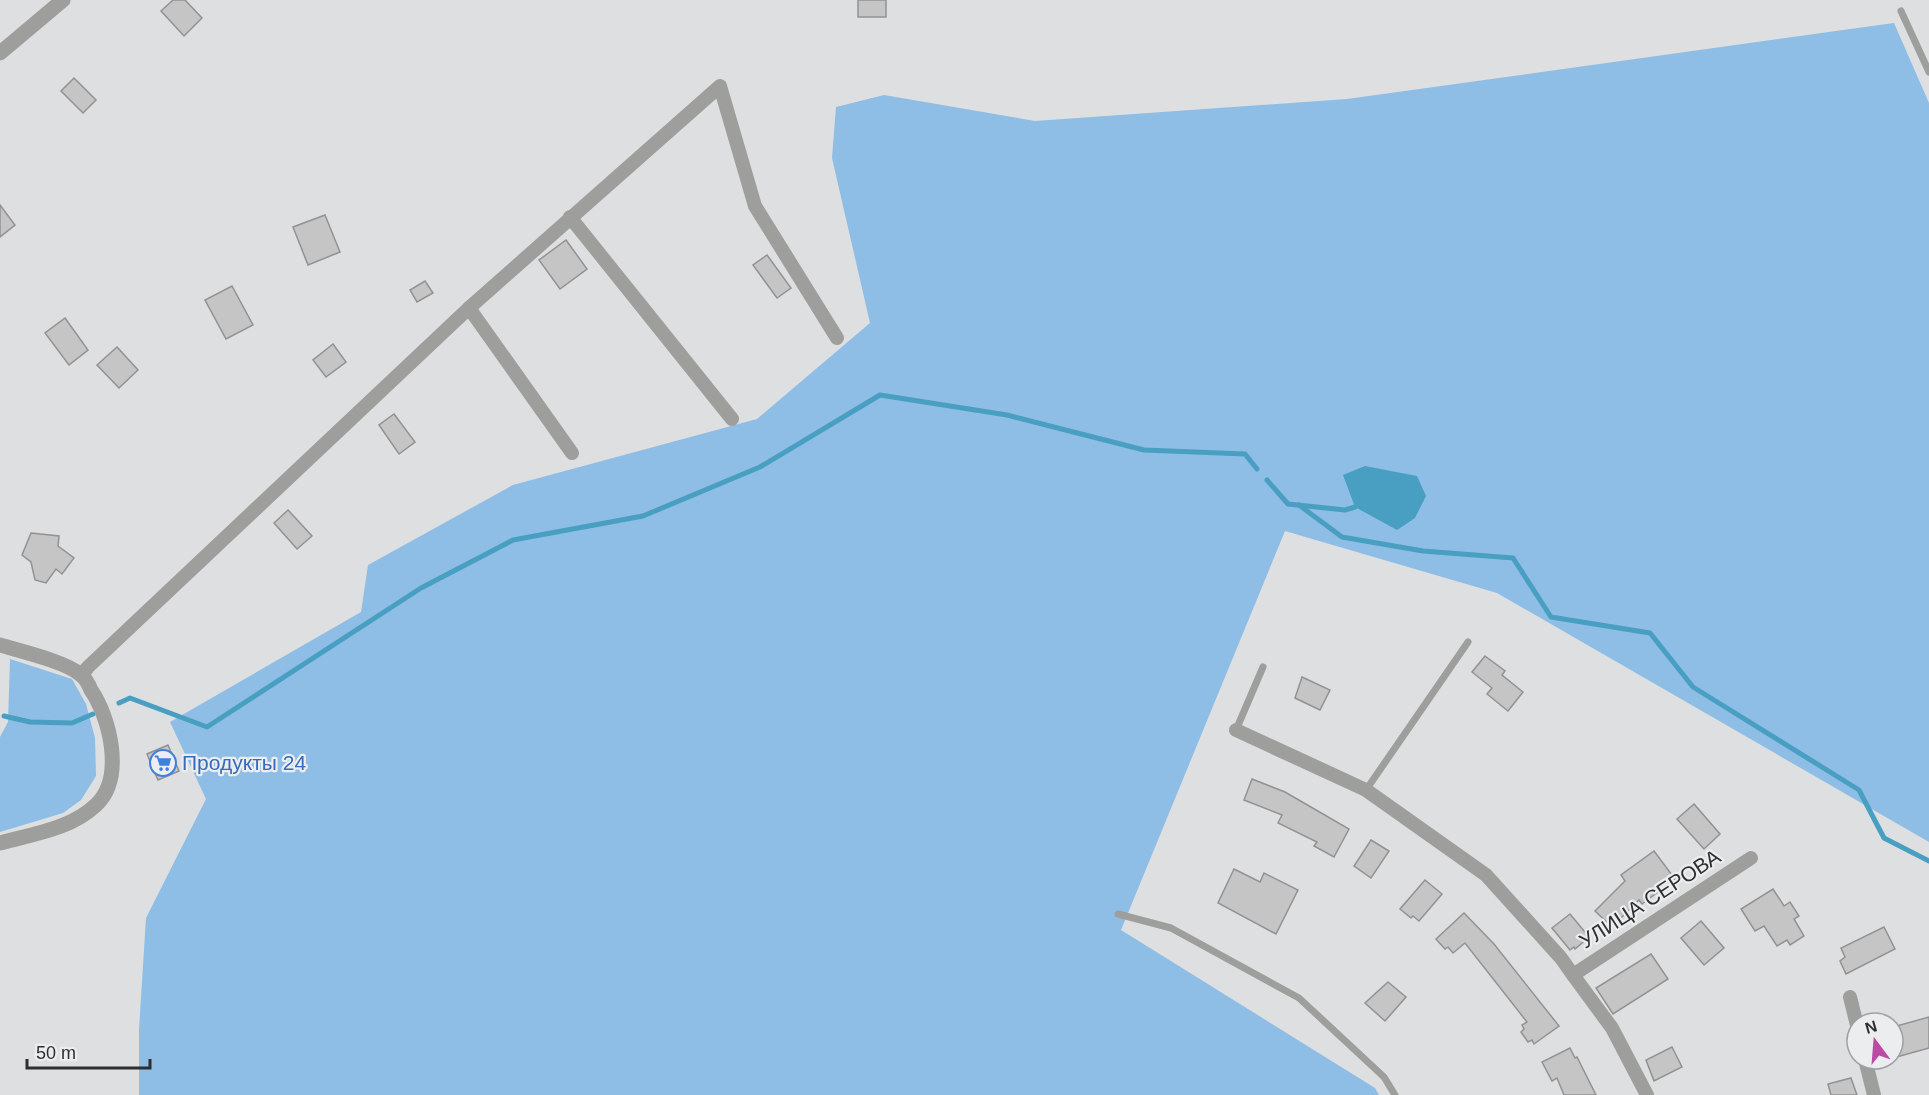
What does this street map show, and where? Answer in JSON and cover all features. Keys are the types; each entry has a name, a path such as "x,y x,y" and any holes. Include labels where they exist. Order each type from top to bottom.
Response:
{"street":[{"path":"0,53 63,0"},
{"path":"82,675 469,308 720,86 755,206 837,338"},
{"path":"570,217 732,419"},
{"path":"469,308 572,453"},
{"path":"0,645 58,663 82,675 99,702 109,728 112,754 108,788 98,804 64,825 0,843"},
{"path":"1236,730 1366,790 1486,875 1561,958 1612,1028 1647,1095"},
{"name":"УЛИЦА СЕРОВА","path":"1573,975 1751,858"},
{"path":"1850,997 1853,1011"},
{"path":"1868,1071 1874,1095"}],"lane":[{"path":"1901,11 1929,72"},
{"path":"1366,790 1468,642"},
{"path":"1236,730 1263,667"},
{"path":"1118,914 1171,928 1299,998 1384,1077 1395,1095"}],"shaded area":[{"path":"1894,23 1929,103 1929,842 1497,593 1285,531 1121,930 1375,1088 1379,1095 139,1095 139,1030 146,918 206,799 170,722 361,612 368,565 513,485 757,419 870,323 832,158 836,107 884,95 1035,121 1347,99"},
{"path":"1365,466 1417,476 1426,496 1415,518 1397,530 1355,507 1343,475"},
{"path":"10,659 72,679 86,704 95,738 96,776 81,800 63,813 0,832 0,737 8,722"}],"building":[{"path":"173,0 185,0 202,18 184,36 161,11"},
{"path":"858,0 886,0 886,17 858,17"},
{"path":"74,78 96,100 83,113 61,91"},
{"path":"0,205 15,225 0,237"},
{"path":"325,215 340,252 308,265 293,227"},
{"path":"566,240 587,269 560,289 539,260"},
{"path":"767,255 791,288 777,298 753,265"},
{"path":"425,281 433,293 417,302 410,290"},
{"path":"232,286 253,325 226,339 205,300"},
{"path":"65,318 88,350 69,365 45,333"},
{"path":"333,344 346,362 326,377 313,360"},
{"path":"117,347 138,370 119,388 97,365"},
{"path":"394,414 415,442 399,454 379,425"},
{"path":"288,510 312,536 297,549 274,523"},
{"path":"31,533 59,536 58,546 74,558 62,574 56,569 46,583 35,580 31,562 22,555"},
{"path":"1485,656 1505,671 1502,675 1523,692 1508,711 1487,694 1492,688 1472,672"},
{"path":"1302,677 1330,690 1320,710 1295,698"},
{"name":"Продукты 24","path":"168,745 179,771 158,780 147,754"},
{"path":"1252,779 1285,792 1349,829 1334,857 1314,846 1317,842 1278,823 1282,815 1244,800"},
{"path":"1694,804 1720,834 1704,849 1677,819"},
{"path":"1371,840 1389,851 1371,878 1354,866"},
{"path":"1654,851 1675,879 1642,904 1639,900 1612,927 1595,911 1625,881 1621,875"},
{"path":"1234,869 1260,882 1264,873 1298,890 1276,934 1218,903"},
{"path":"1425,880 1442,894 1419,921 1400,909"},
{"path":"1773,889 1784,906 1790,902 1799,916 1794,919 1804,936 1790,945 1787,940 1777,946 1764,926 1755,931 1741,909"},
{"path":"1464,913 1494,944 1559,1026 1534,1044 1532,1040 1528,1042 1521,1032 1524,1029 1522,1025 1527,1022 1465,943 1453,953 1448,947 1445,949 1436,939"},
{"path":"1570,914 1589,937 1575,949 1574,947 1570,950 1552,928"},
{"path":"1701,921 1724,948 1704,965 1681,938"},
{"path":"1884,927 1895,949 1846,974 1840,961 1845,957 1841,948"},
{"path":"1651,954 1668,979 1613,1014 1596,988"},
{"path":"1388,982 1406,997 1385,1021 1365,1003"},
{"path":"1929,1017 1929,1048 1905,1055 1905,1024"},
{"path":"1672,1047 1682,1067 1654,1081 1646,1060"},
{"path":"1570,1048 1596,1095 1564,1095 1557,1078 1552,1081 1542,1062"},
{"path":"1851,1078 1857,1095 1831,1095 1828,1084"}],"waterway":[{"path":"119,703 130,698 207,727 421,588 513,540 643,516 760,467 880,395 1007,415 1144,450 1245,454 1257,469"},
{"path":"1267,480 1288,504 1345,510 1355,507"},
{"path":"1299,505 1342,537 1423,551 1513,558 1551,617 1650,633 1693,687 1859,790 1884,838 1929,861"},
{"path":"4,716 30,722 72,723 93,714"}],"place":[{"name":"Продукты 24","path":"163,763"}]}
